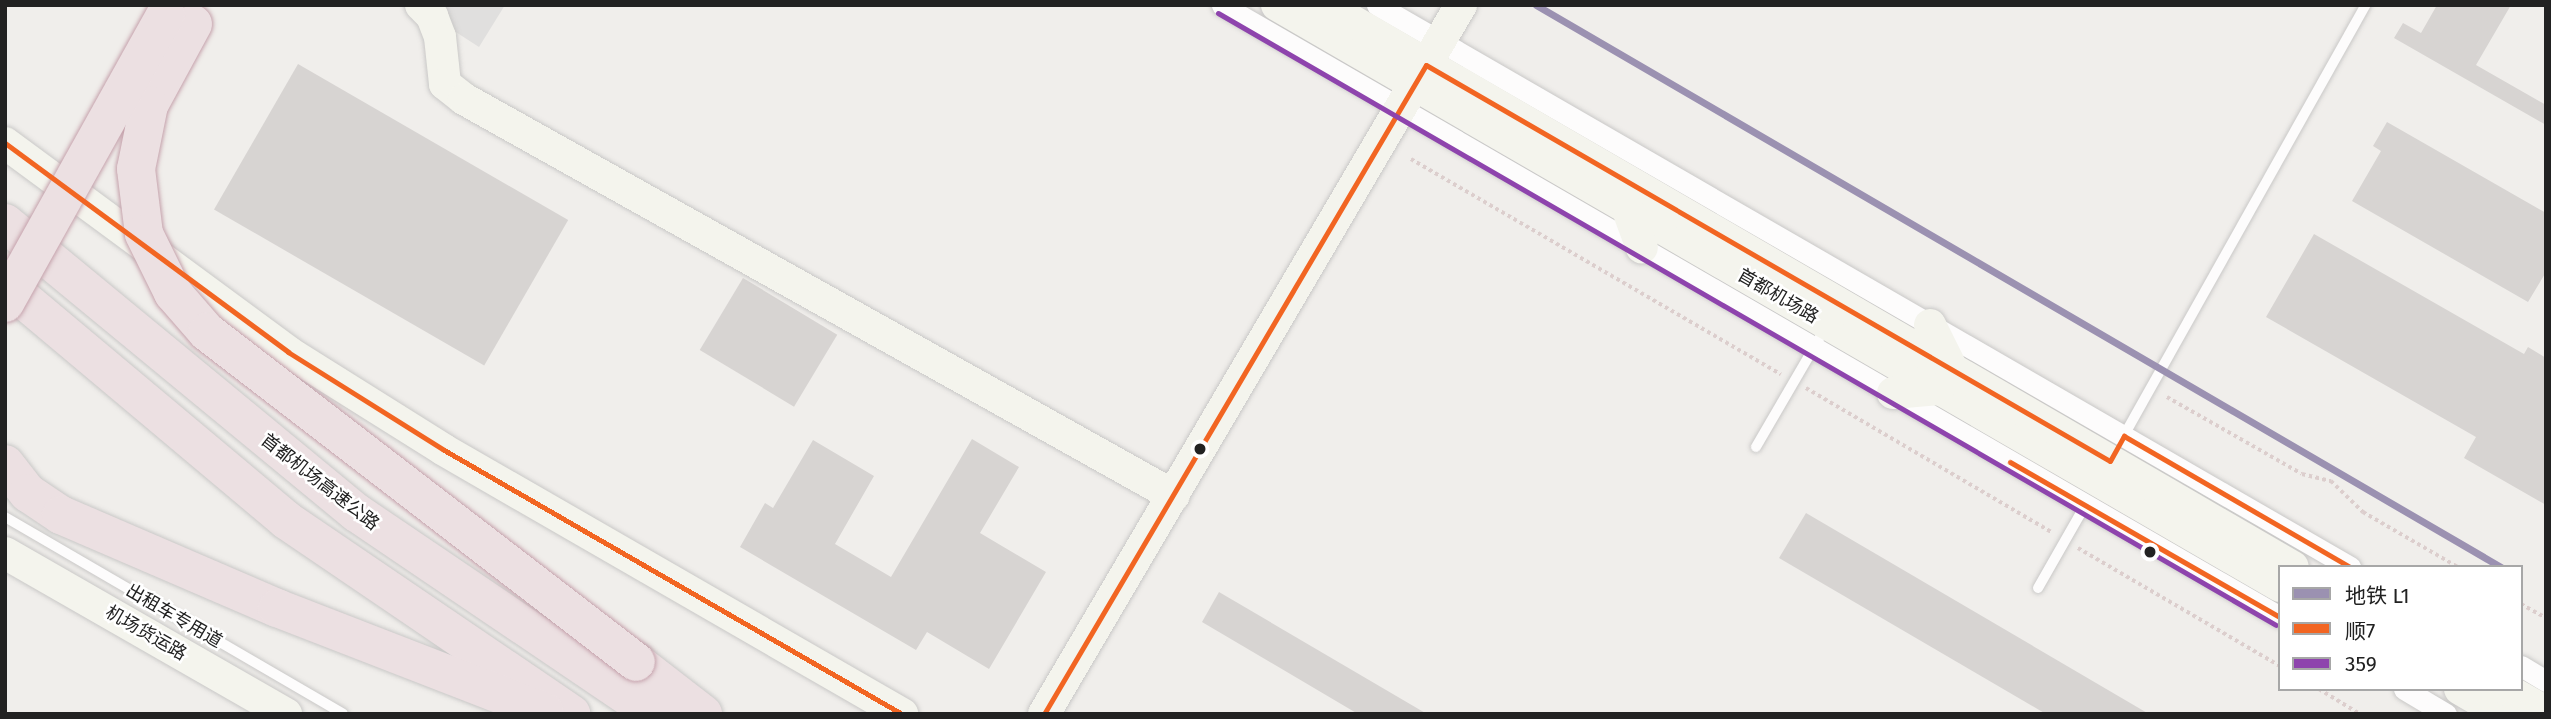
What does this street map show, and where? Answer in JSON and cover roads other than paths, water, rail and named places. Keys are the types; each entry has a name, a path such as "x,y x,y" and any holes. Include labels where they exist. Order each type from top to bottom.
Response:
{"highway":[{"path":"5,303 184,12"},
{"path":"184,12 149,105 136,169 144,234 181,304 206,332 703,714"},
{"name":"首都机场高速公路","path":"5,223 357,513 654,714"},
{"path":"5,284 286,520 571,714"},
{"path":"5,464 38,502 77,522 277,608 550,714"}],"street":[{"path":"421,5 432,16 440,37 445,84 464,99 1174,496"},
{"name":"首都机场路","path":"1222,5 1420,75 1682,182 1930,325 2278,615"},
{"name":"首都机场路","path":"1277,5 1420,75 1635,199 1827,325 1893,393 2104,471 2345,565"},
{"name":"首都机场路","path":"1325,5 1420,75 1642,248 1827,325 1946,379 2104,471 2278,585"},
{"name":"首都机场路","path":"1377,5 1420,75"},
{"path":"1044,714 1461,5"},
{"path":"5,143 288,352 444,450 902,714"},
{"path":"1642,248 1635,199 1682,182"},
{"path":"1893,393 1946,379 1930,325"},
{"name":"首都机场路","path":"2104,471 2289,565"},
{"name":"机场货运路","path":"5,553 286,714"},
{"path":"2523,667 2546,681"},
{"path":"2407,691 2446,714"},
{"path":"2463,691 2503,714"},
{"path":"2509,691 2546,712"}],"lane":[{"path":"2038,588 2366,5"},
{"path":"1756,447 1827,325"},
{"name":"出租车专用道","path":"5,517 343,714"}],"metro line":[{"name":"L1","path":"1536,5 2498,565"}]}
